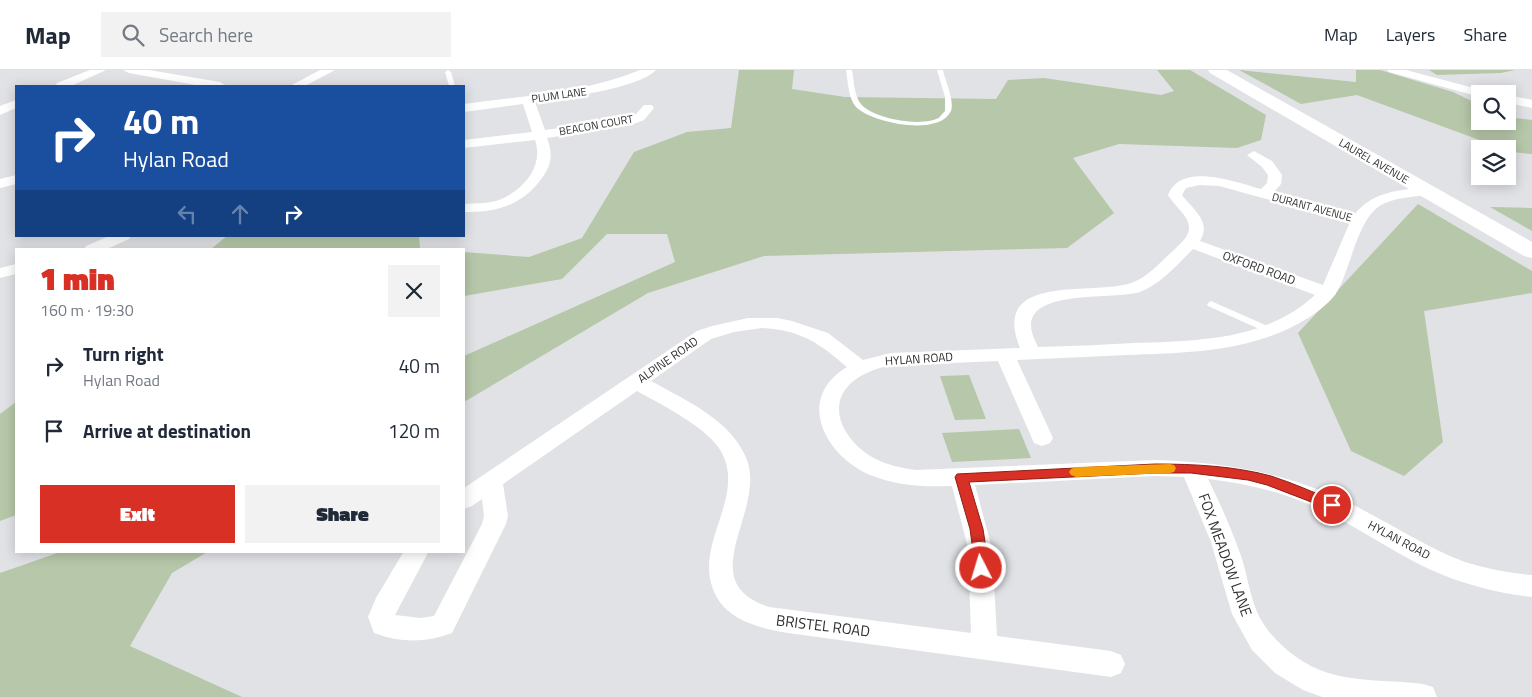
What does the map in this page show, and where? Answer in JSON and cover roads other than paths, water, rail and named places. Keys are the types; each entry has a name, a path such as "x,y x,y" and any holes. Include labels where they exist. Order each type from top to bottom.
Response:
{"main road":[{"name":"LAUREL AVENUE","path":"1216,70 1532,251"}],"street":[{"path":"63,85 100,70"},
{"path":"129,70 215,85"},
{"path":"298,85 330,70"},
{"path":"1393,70 1471,91"},
{"name":"PLUM LANE","path":"465,108 598,89 645,71"},
{"path":"1516,99 1532,97"},
{"path":"465,208 496,205 518,196 525,191 542,168 545,159 540,135 528,99"},
{"path":"1516,101 1532,104"},
{"path":"0,111 15,104"},
{"name":"BEACON COURT","path":"465,144 626,122 640,117 648,108"},
{"name":"DURANT AVENUE","path":"1254,155 1267,164 1275,175 1274,184 1264,194"},
{"path":"0,184 15,179"},
{"name":"DURANT AVENUE","path":"1191,243 1197,232 1196,223 1176,196 1176,190 1188,182 1207,181 1264,194 1359,220"},
{"name":"HYLAN ROAD","path":"1425,191 1382,198 1371,204 1359,220 1327,293 1309,310 1287,323 1232,340 1190,347 891,359 861,368 844,378 830,398 828,414 830,425 843,446 865,463 894,475 924,479 1155,468 1191,469 1248,475 1295,490 1344,511 1437,561 1460,570 1484,578 1532,586"},
{"path":"94,248 121,237"},
{"path":"1031,353 1022,323 1024,314 1030,306 1042,299 1053,296 1120,291 1142,285 1191,243"},
{"name":"OXFORD ROAD","path":"1191,243 1327,293"},
{"path":"0,273 15,269"},
{"name":"ALPINE ROAD","path":"465,499 704,335 724,327 748,323 781,324 811,332 828,342 861,368"},
{"path":"1006,355 1042,438"},
{"name":"BRISTEL ROAD","path":"637,382 712,427 724,438 736,457 740,487 721,556 720,574 726,590 735,602 747,611 766,619 784,622 823,625 1111,664"},
{"name":"FOX MEADOW LANE","path":"1191,469 1208,502 1232,567 1244,614 1256,635 1272,653 1293,670 1318,683 1334,688 1423,697"},
{"path":"961,477 980,548 984,607 984,646"},
{"path":"416,553 385,606 381,617 383,625 423,631 443,625 494,524 496,516 491,481"}],"lane":[{"path":"849,70 858,105 868,113 902,122 932,123 942,119 948,113 950,105 940,70"},
{"path":"448,72 452,85"},
{"path":"1210,304 1269,330"}]}
